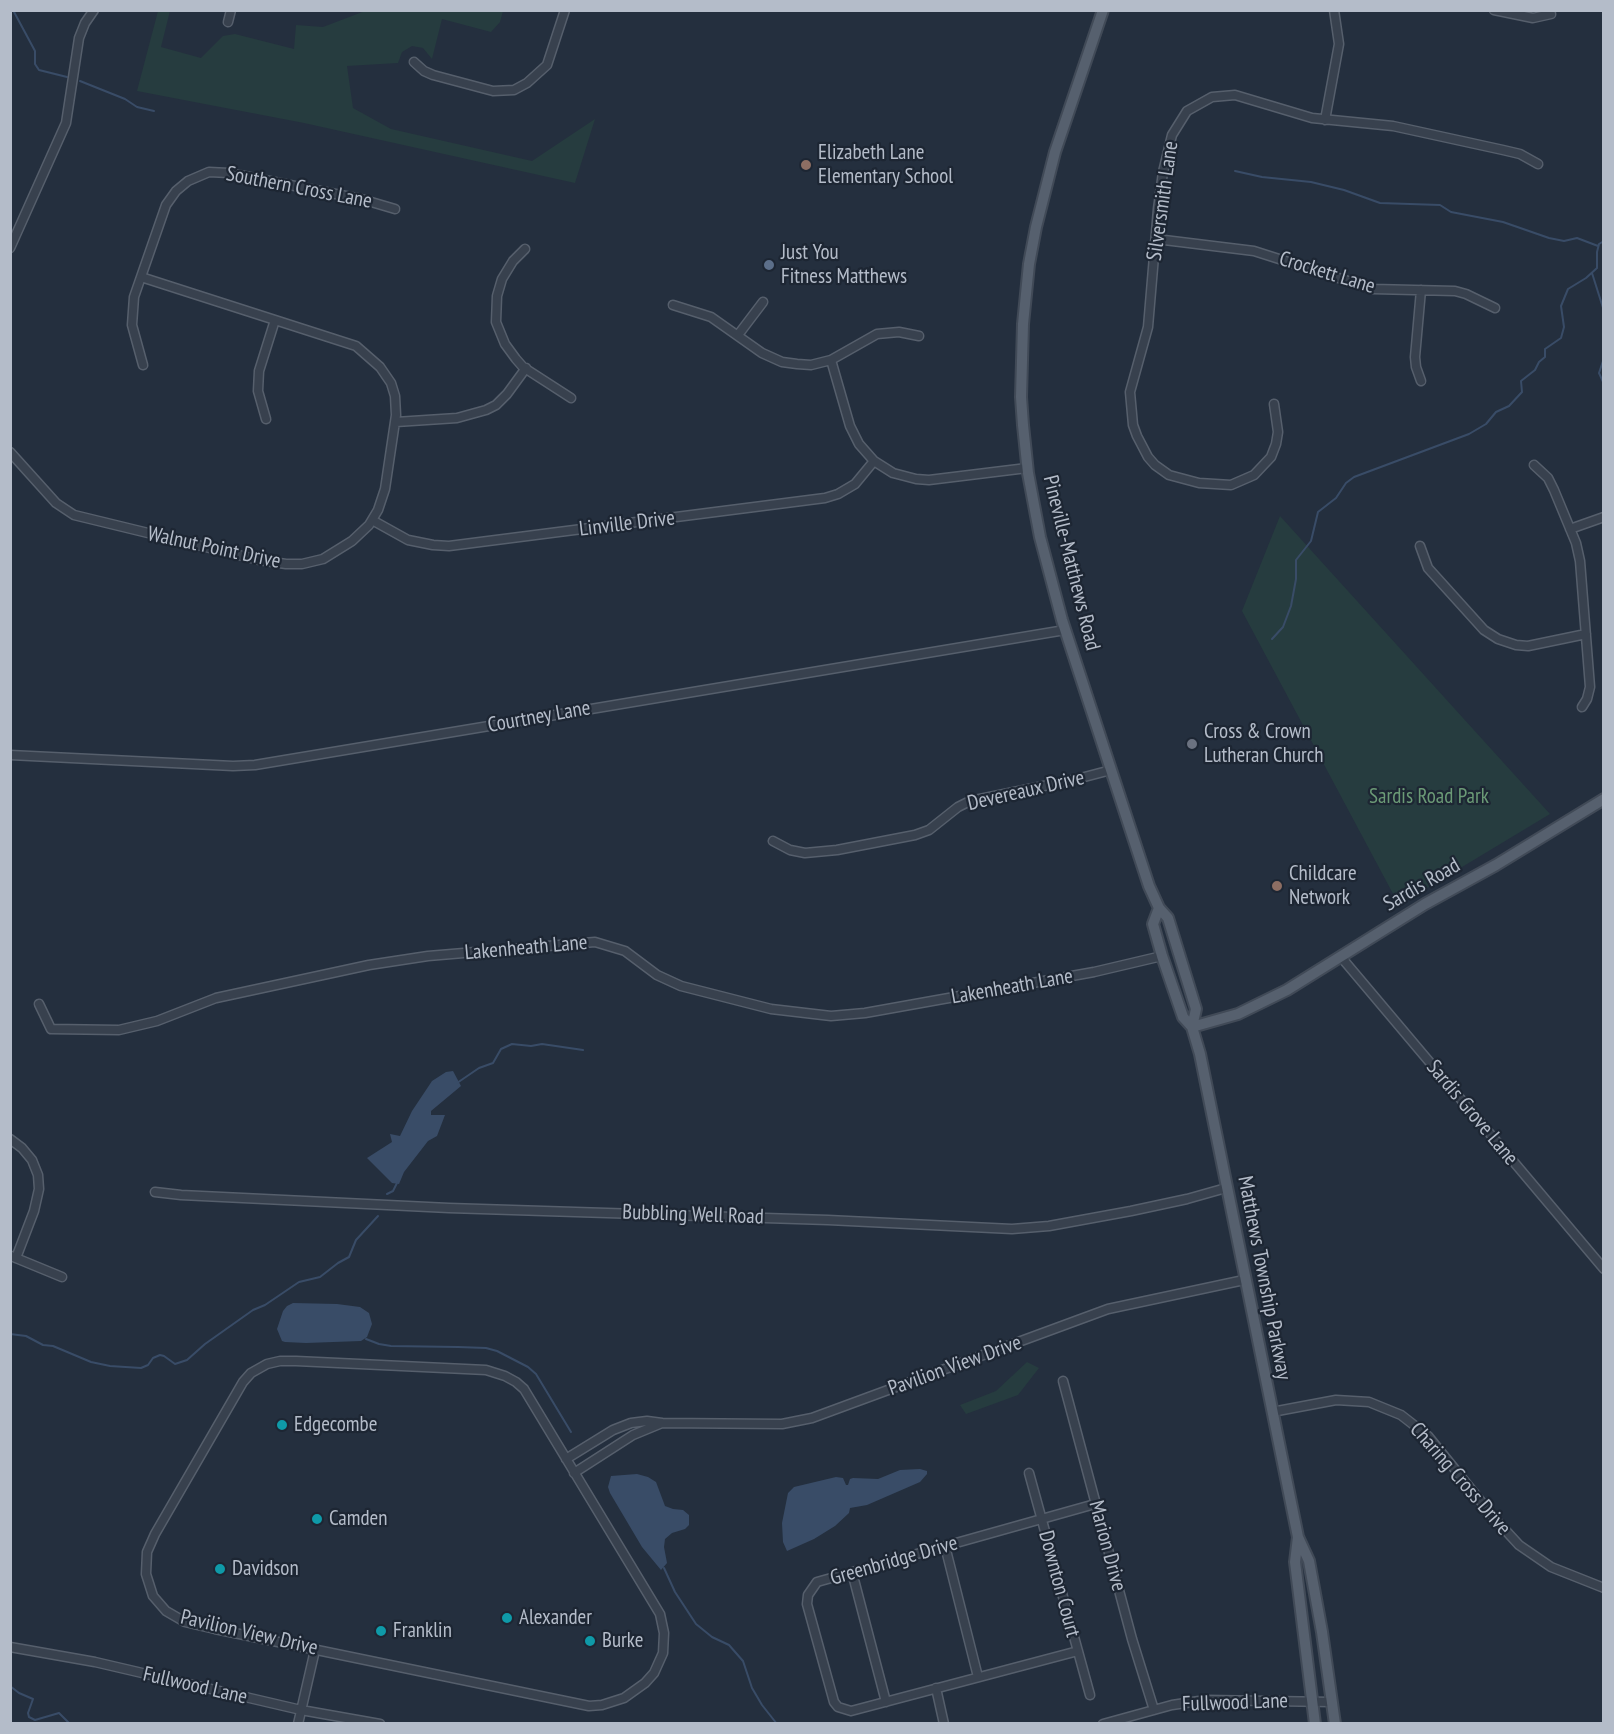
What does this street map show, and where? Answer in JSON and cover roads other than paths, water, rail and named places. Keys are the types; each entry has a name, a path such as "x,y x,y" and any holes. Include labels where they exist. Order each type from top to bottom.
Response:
{"main road":[{"name":"Pineville-Matthews Road","path":"1103,10 1055,152 1040,206 1029,264 1021,363 1021,397 1027,468 1040,537 1065,630 1148,883 1159,908 1168,918 1196,1009 1192,1027"},
{"name":"Sardis Road","path":"1192,1027 1218,1021 1263,1003 1604,799"},
{"name":"Pineville-Matthews Road","path":"1159,908 1154,924 1162,956 1183,1017 1192,1027"},
{"name":"Matthews Township Parkway","path":"1192,1027 1200,1054 1244,1280 1298,1537 1309,1561 1335,1724"},
{"name":"Matthews Township Parkway","path":"1298,1537 1294,1562 1315,1724"}],"street":[{"path":"10,248 66,123 79,38 94,10"},
{"path":"228,22 231,10"},
{"path":"414,62 434,75 493,91 514,90 527,83 547,65 565,10"},
{"path":"1325,120 1339,44 1334,10"},
{"path":"1494,10 1533,18 1551,14"},
{"name":"Silversmith Lane","path":"1274,404 1278,432 1276,444 1266,464 1248,479 1223,486 1184,480 1162,471 1149,457 1133,425 1130,392 1148,327 1160,192 1170,143 1178,123 1187,111 1194,105 1212,97 1236,95 1296,114 1325,120 1393,126 1503,150 1520,154 1538,164"},
{"name":"Southern Cross Lane","path":"143,365 132,325 134,297 166,205 181,186 203,174 229,173 361,199 395,209"},
{"name":"Crockett Lane","path":"1156,239 1254,251 1373,289 1447,290 1466,294 1495,308"},
{"path":"525,249 513,261 502,279 497,296 496,322 505,344 516,359 571,398"},
{"name":"Walnut Point Drive","path":"10,452 56,503 74,515 259,560 302,564 323,559 352,541 372,520 386,489 396,423 395,396 391,383 369,355 356,346 141,277"},
{"path":"1421,291 1415,357 1421,381"},
{"path":"738,335 763,302"},
{"path":"673,306 711,316 762,353 782,362 811,365 831,360 877,334 899,332 919,336"},
{"path":"266,419 258,391 259,371 275,320"},
{"path":"831,360 850,426 859,444 874,461 893,473 923,480 1027,468"},
{"path":"396,423 457,418 486,410 496,405 507,394 526,368"},
{"name":"Linville Drive","path":"372,520 408,540 433,546 449,546 825,498 838,494 855,484 874,461"},
{"path":"1534,465 1548,478 1570,529 1580,561 1590,687 1582,707"},
{"path":"1570,529 1604,517"},
{"path":"1420,546 1428,568 1484,630 1498,639 1528,646 1586,634"},
{"name":"Courtney Lane","path":"10,755 233,766 255,765 1065,630"},
{"name":"Devereaux Drive","path":"774,841 790,850 805,853 837,850 915,835 929,830 958,807 970,801 1111,770"},
{"name":"Lakenheath Lane","path":"39,1004 51,1029 119,1030 157,1021 216,998 369,965 428,956 595,942 625,951 657,975 681,986 771,1009 831,1016 865,1013 1094,972 1162,956"},
{"name":"Sardis Grove Lane","path":"1341,957 1604,1269"},
{"path":"10,1139 32,1160 38,1175 39,1189 34,1210 13,1257 62,1277"},
{"name":"Bubbling Well Road","path":"155,1192 438,1208 817,1219 1012,1229 1048,1226 1131,1211 1226,1188"},
{"name":"Pavilion View Drive","path":"566,1459 613,1430 631,1423 647,1421 782,1424 813,1418 1108,1309 1244,1280"},
{"name":"Pavilion View Drive","path":"280,1361 493,1371 524,1389 574,1473 656,1607 665,1639 661,1660 654,1673 632,1693 609,1703 589,1706 185,1622 160,1606 148,1583 147,1552 155,1534 243,1382 251,1373 267,1364 280,1361"},
{"name":"Marion Drive","path":"1063,1381 1132,1639 1154,1710"},
{"name":"Charing Cross Drive","path":"1272,1412 1336,1400 1370,1402 1401,1414 1428,1436 1519,1545 1551,1567 1604,1588"},
{"name":"Pavilion View Drive","path":"574,1473 633,1435 662,1423"},
{"name":"Downton Court","path":"1029,1473 1090,1695"},
{"name":"Greenbridge Drive","path":"1077,1651 851,1711 838,1707 834,1702 807,1604 807,1595 817,1582 1095,1504"},
{"path":"945,1546 978,1677"},
{"path":"852,1572 886,1702"},
{"name":"Fullwood Lane","path":"10,1647 66,1656 301,1710 380,1724"},
{"path":"298,1724 315,1650"},
{"path":"936,1688 944,1724"},
{"name":"Fullwood Lane","path":"1104,1724 1154,1710 1206,1700 1332,1702"}],"water":[{"path":"453,1071 461,1086 431,1111 431,1115 445,1115 437,1136 428,1141 404,1172 399,1184 392,1183 367,1158 392,1142 390,1134 400,1136 412,1111 432,1081 446,1072"},
{"path":"293,1303 360,1307 369,1313 372,1324 367,1337 361,1341 285,1342 282,1341 277,1329 283,1311"},
{"path":"900,1470 927,1471 927,1474 920,1482 867,1505 850,1508 849,1513 835,1526 814,1539 787,1551 783,1542 782,1523 788,1493 794,1487 836,1477 843,1478 848,1485 850,1479 853,1478 878,1479"},
{"path":"637,1474 656,1482 665,1506 683,1510 689,1515 689,1525 685,1529 672,1533 665,1539 667,1563 661,1570 642,1547 608,1487 611,1476"}],"waterway":[{"path":"13,10 35,51 35,64 39,70 67,77"},
{"path":"80,81 125,99 137,107 154,111"},
{"path":"1235,171 1262,177 1311,182 1344,190 1380,203 1440,205 1451,212 1503,222 1549,238 1564,241 1577,238 1598,246"},
{"path":"1272,639 1283,627 1291,606 1296,579 1296,560 1311,541 1318,512 1336,498 1346,483 1354,477 1469,434 1486,424 1496,412 1509,406 1522,392 1521,381 1535,370 1545,357 1545,349 1561,338 1564,327 1561,306 1568,289 1597,268 1599,244 1604,241"},
{"path":"1592,273 1604,311"},
{"path":"1604,358 1599,373 1604,384"},
{"path":"457,1083 479,1068 493,1063 501,1049 512,1044 531,1046 542,1044 583,1050"},
{"path":"387,1194 393,1191 397,1183"},
{"path":"10,1334 26,1336 43,1345 53,1346 91,1362 110,1366 141,1368 160,1355 175,1364 187,1360 205,1344 253,1310 265,1305 299,1282 320,1277 349,1257 356,1240 378,1216"},
{"path":"366,1339 391,1346 486,1348 497,1351 528,1367 536,1374 571,1432"},
{"path":"664,1568 675,1592 696,1624 712,1637 729,1645 743,1661 752,1688 777,1724"},
{"path":"10,1686 33,1699 28,1713 29,1717 35,1720 59,1713 70,1724"}],"place":[{"name":"Elizabeth Lane Elementary School","path":"806,165"},
{"name":"Just You Fitness Matthews","path":"769,265"},
{"name":"Cross & Crown Lutheran Church","path":"1192,744"},
{"name":"Childcare Network","path":"1277,886"},
{"name":"Edgecombe","path":"282,1425"},
{"name":"Camden","path":"317,1519"},
{"name":"Davidson","path":"220,1569"},
{"name":"Alexander","path":"507,1618"},
{"name":"Franklin","path":"381,1631"},
{"name":"Burke","path":"590,1641"}],"park label":[{"name":"Sardis Road Park","path":"1429,797"}]}
